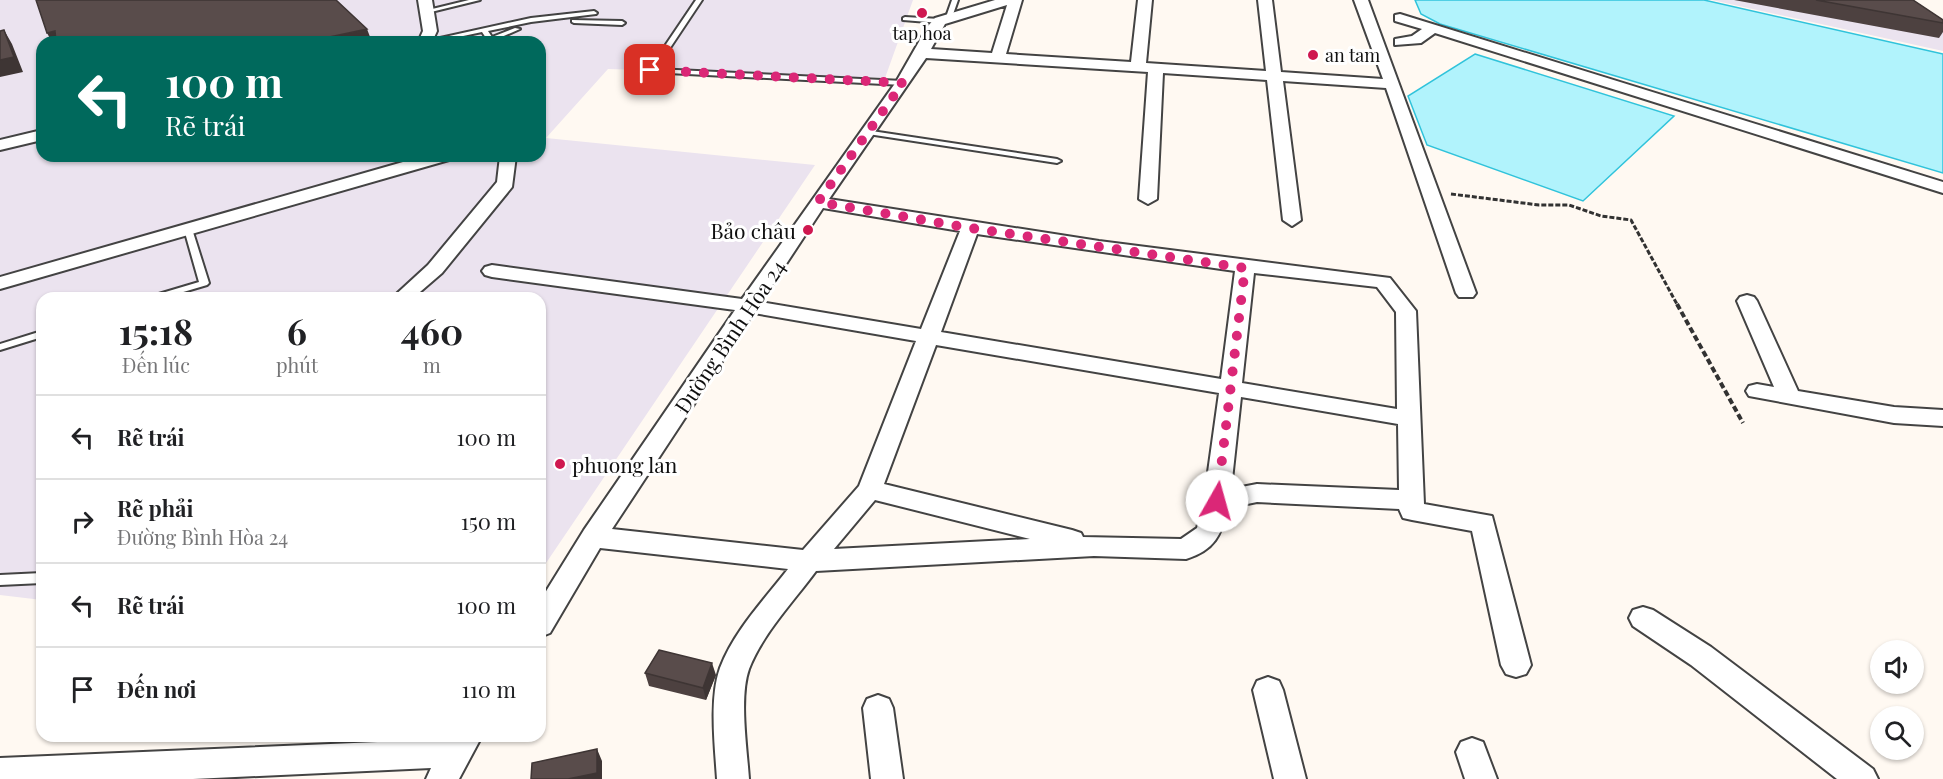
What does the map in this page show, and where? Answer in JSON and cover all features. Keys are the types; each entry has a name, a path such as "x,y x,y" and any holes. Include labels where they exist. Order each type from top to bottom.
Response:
{"street":[{"path":"944,21 1009,0"},
{"path":"998,58 1015,0"},
{"path":"1138,67 1145,0"},
{"path":"1265,0 1292,220"},
{"path":"1361,0 1466,293"},
{"path":"426,5 430,31 428,36"},
{"path":"1400,18 1943,188"},
{"name":"Đường Bình Hòa 24","path":"546,613 593,537 818,202 903,83 922,53 933,29 944,21"},
{"path":"1400,42 1416,40 1432,28"},
{"path":"922,53 1392,84"},
{"path":"1148,199 1156,68"},
{"path":"0,145 36,136"},
{"path":"0,283 422,162"},
{"path":"409,292 435,269 506,183 508,162"},
{"path":"818,202 970,228 1245,268 1383,282 1406,311 1407,418 1412,512 1483,523 1516,665"},
{"path":"733,779 729,720 734,670 754,633 808,561 870,490 970,228"},
{"path":"593,537 808,561 1095,546 1186,549 1208,533 1217,501 1245,268"},
{"path":"492,271 749,306 928,339 1231,386 1407,418"},
{"path":"1747,301 1790,397"},
{"path":"1757,391 1894,415 1943,418"},
{"path":"870,490 1095,546"},
{"path":"1217,501 1257,493 1410,500"},
{"path":"1643,618 1701,656 1862,779"},
{"path":"1268,690 1290,779"},
{"path":"878,708 887,779"},
{"path":"0,773 455,756"}],"lane":[{"path":"426,5 477,0"},
{"path":"699,0 651,71 903,83"},
{"path":"904,19 944,21 955,0"},
{"path":"454,36 531,20 594,13"},
{"path":"499,36 512,30 580,21 621,23"},
{"path":"484,30 488,36"},
{"path":"868,132 1057,161"},
{"path":"175,292 204,283 188,229"},
{"path":"0,348 36,336"},
{"path":"0,580 36,578"}],"path":[{"path":"1432,193 1498,198 1539,205 1569,205 1601,216 1631,220 1743,423"}],"shaded area":[{"path":"0,0 913,0 885,78 608,69 546,138 815,165 546,563 546,292 36,292 36,599 0,595"},
{"path":"1712,0 1895,0 1943,24 1943,51"}],"water":[{"path":"1415,0 1704,0 1943,54 1943,173 1440,24 1421,14"},
{"path":"1475,54 1674,116 1583,201 1427,145 1408,96"}],"building":[{"path":"36,0 336,0 367,29 334,36 55,36 55,31 47,33"},
{"path":"1816,0 1913,0 1943,20 1943,23"},
{"path":"4,30 14,57 0,60 0,31"},
{"path":"659,650 712,663 703,688 645,673"},
{"path":"597,749 597,773 568,779 531,779 532,763"}],"place":[{"name":"tap hoa","path":"922,13"},
{"name":"an tam","path":"1313,55"},
{"name":"Bảo châu","path":"808,230"},
{"name":"phuong lan","path":"560,464"}],"route":[{"path":"650,70 653,72 903,83 818,202 970,228 1245,268 1217,501"}]}
